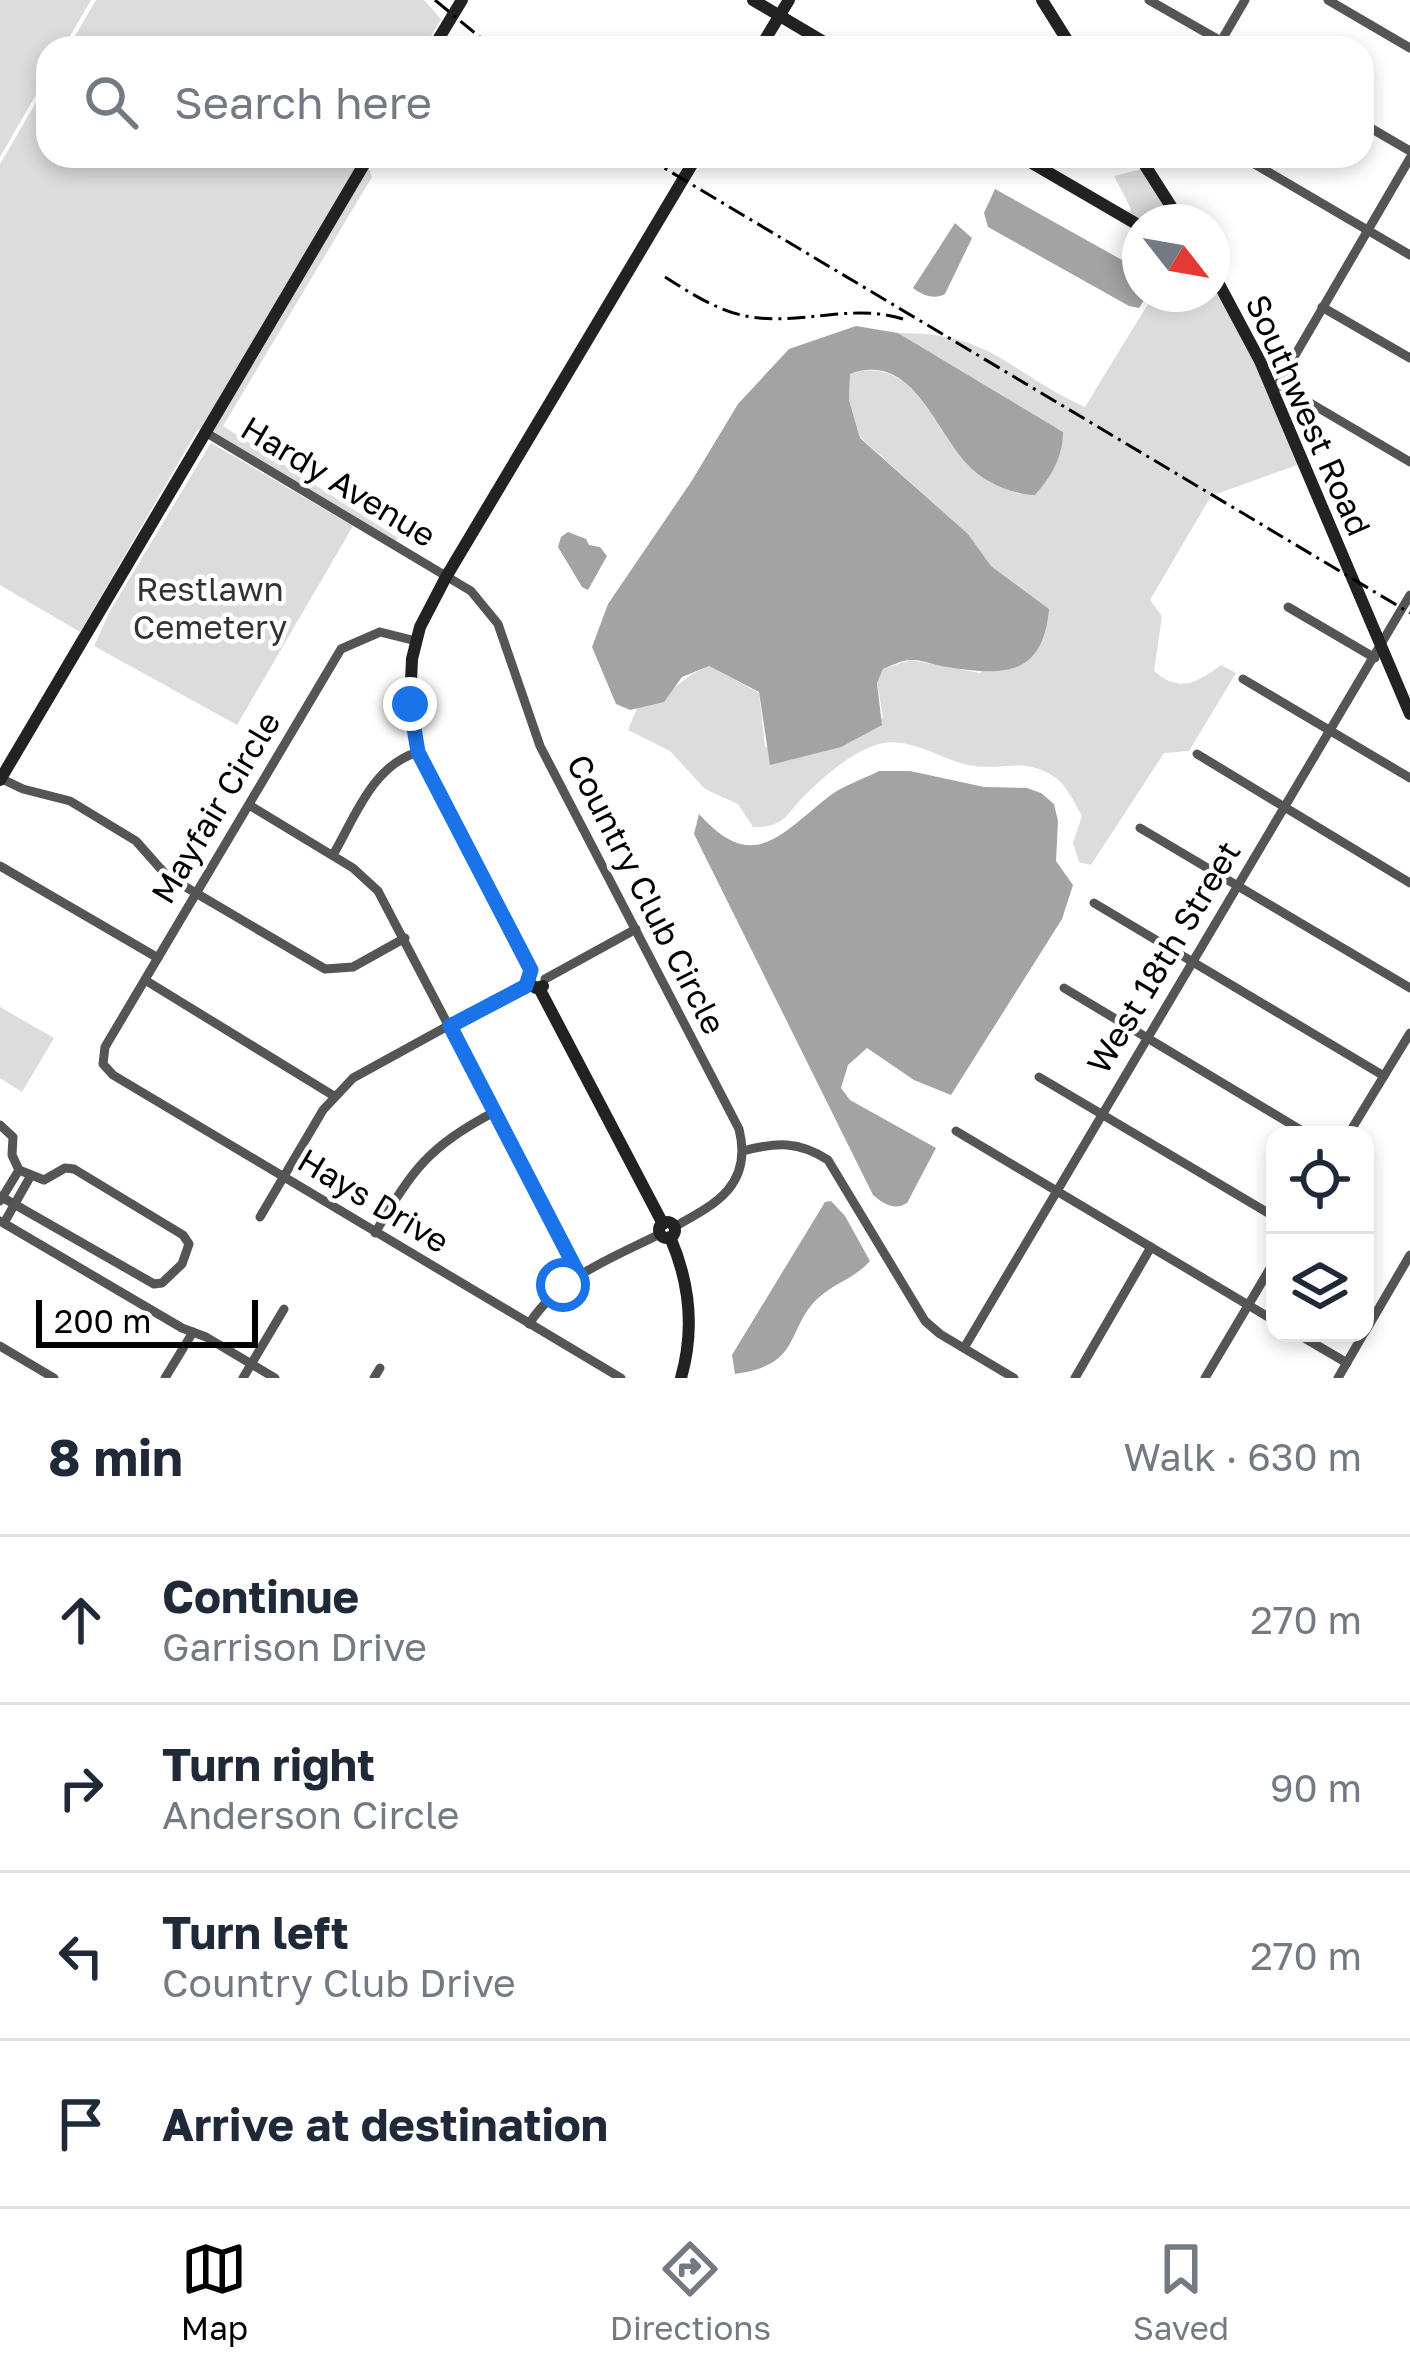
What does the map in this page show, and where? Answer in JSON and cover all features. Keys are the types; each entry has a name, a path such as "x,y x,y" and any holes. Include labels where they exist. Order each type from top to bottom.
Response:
{"street":[{"path":"441,36 462,0"},
{"path":"753,0 813,36"},
{"path":"767,36 789,0"},
{"path":"1042,0 1064,36"},
{"path":"1150,0 1206,36"},
{"path":"1224,36 1245,0"},
{"path":"1328,0 1410,47"},
{"path":"1374,131 1410,154 1275,388 1410,462"},
{"path":"362,168 0,778 70,801 136,841 167,876 325,969 352,967 405,938"},
{"path":"681,1378 688,1347 689,1303 667,1230 418,752 410,692 416,641 446,577 690,168"},
{"path":"1040,168 1122,216"},
{"path":"1151,168 1171,204"},
{"path":"1261,168 1410,255"},
{"name":"Southwest Road","path":"1230,302 1275,388 1378,652 1410,714"},
{"path":"1322,307 1410,358"},
{"name":"Hardy Avenue","path":"205,432 446,577"},
{"name":"Country Club Circle","path":"446,577 471,591 498,624 540,746 739,1129 742,1150"},
{"name":"West 18th Street","path":"964,1348 1410,595"},
{"path":"1288,607 1378,652"},
{"name":"Mayfair Circle","path":"103,1064 105,1047 341,649 380,632 416,641"},
{"path":"1243,680 1410,778"},
{"path":"333,855 380,775 398,758 418,752"},
{"path":"1197,754 1410,883"},
{"path":"249,806 333,855 378,891 579,1275"},
{"path":"1140,828 1410,988"},
{"path":"0,866 158,958"},
{"path":"1094,903 1384,1076"},
{"path":"260,1217 334,1096 376,1064 636,929"},
{"path":"145,980 334,1096"},
{"path":"1064,988 1295,1126"},
{"path":"1353,1126 1410,1033"},
{"name":"Hays Drive","path":"103,1064 113,1076 621,1378"},
{"path":"1039,1077 1266,1212"},
{"path":"375,1233 414,1168 430,1151 494,1112"},
{"path":"0,1124 11,1132 12,1155 19,1170 44,1180 65,1168 74,1169 188,1238 188,1253 162,1283 142,1280 1,1198 19,1170"},
{"path":"956,1131 1266,1316"},
{"path":"529,1324 552,1293 579,1275 717,1204 738,1173 742,1150 790,1143 808,1147 827,1160 925,1321 1014,1378"},
{"path":"30,1177 2,1222 275,1378"},
{"path":"1075,1378 1151,1247"},
{"path":"1374,1317 1410,1255"},
{"path":"1205,1378 1266,1275"},
{"path":"243,1378 284,1310"},
{"path":"165,1378 193,1332"},
{"path":"1311,1342 1347,1363"},
{"path":"1338,1378 1359,1342"},
{"path":"0,1346 54,1378"}],"green space":[{"path":"0,0 91,0 70,36 36,36 36,95 0,157"},
{"path":"96,0 424,0 441,19 431,36 75,36"},
{"path":"36,102 36,168 355,168 205,432 198,429 80,632 0,585 0,164"},
{"path":"369,168 372,177 223,426 398,538 395,542 211,430"},
{"path":"1142,169 1164,204 1128,204 1114,176"},
{"path":"1230,310 1300,464 1211,496 1150,600 1162,616 1154,671 1180,684 1196,681 1221,665 1236,673 1189,751 1164,753 1091,865 1079,862 1073,843 1082,816 1056,778 1033,767 980,767 913,746 879,744 839,766 779,822 753,827 738,804 705,789 670,751 628,730 637,708 659,700 709,666 759,693 765,747 828,750 883,717 877,682 883,669 910,660 980,673 1049,609 991,566 968,534 860,437 849,400 850,374 872,370 907,384 969,466 1019,494 1063,432 898,333 930,334 979,347 1085,407 1143,312"},
{"name":"Restlawn Cemetery","path":"211,443 353,526 237,725 94,646 110,611"},
{"path":"0,1007 54,1038 22,1092 0,1078"}],"shaded area":[{"path":"995,189 1122,260 1122,302 988,227 984,213"},
{"path":"955,223 972,238 945,294 920,293 913,288"},
{"path":"856,326 898,333 1063,432 1058,458 1041,488 1035,495 1016,492 974,470 906,383 890,373 850,374 849,400 860,438 968,534 991,566 1049,609 1038,648 1029,660 1002,671 915,660 883,669 877,683 882,725 841,747 770,765 759,692 709,666 682,677 664,702 630,710 616,704 592,647 608,604 738,404 789,349"},
{"path":"568,532 600,547 607,556 588,590 558,547"},
{"path":"879,771 910,771 1041,793 1054,804 1056,861 1073,885 1062,919 951,1095 914,1080 867,1048 848,1065 841,1088 850,1100 936,1148 907,1203 898,1206 873,1195 694,834 699,814 734,842 764,843 833,794"},
{"path":"831,1201 870,1261 811,1306 784,1353 758,1369 735,1374 732,1355 825,1202"}],"railway":[{"path":"435,0 478,36"},
{"path":"664,168 1410,613"},
{"path":"665,277 739,315 770,319 865,313 903,319"}],"route":[{"path":"410,704 418,752 531,970 526,986 450,1026 579,1275 563,1285"}]}
